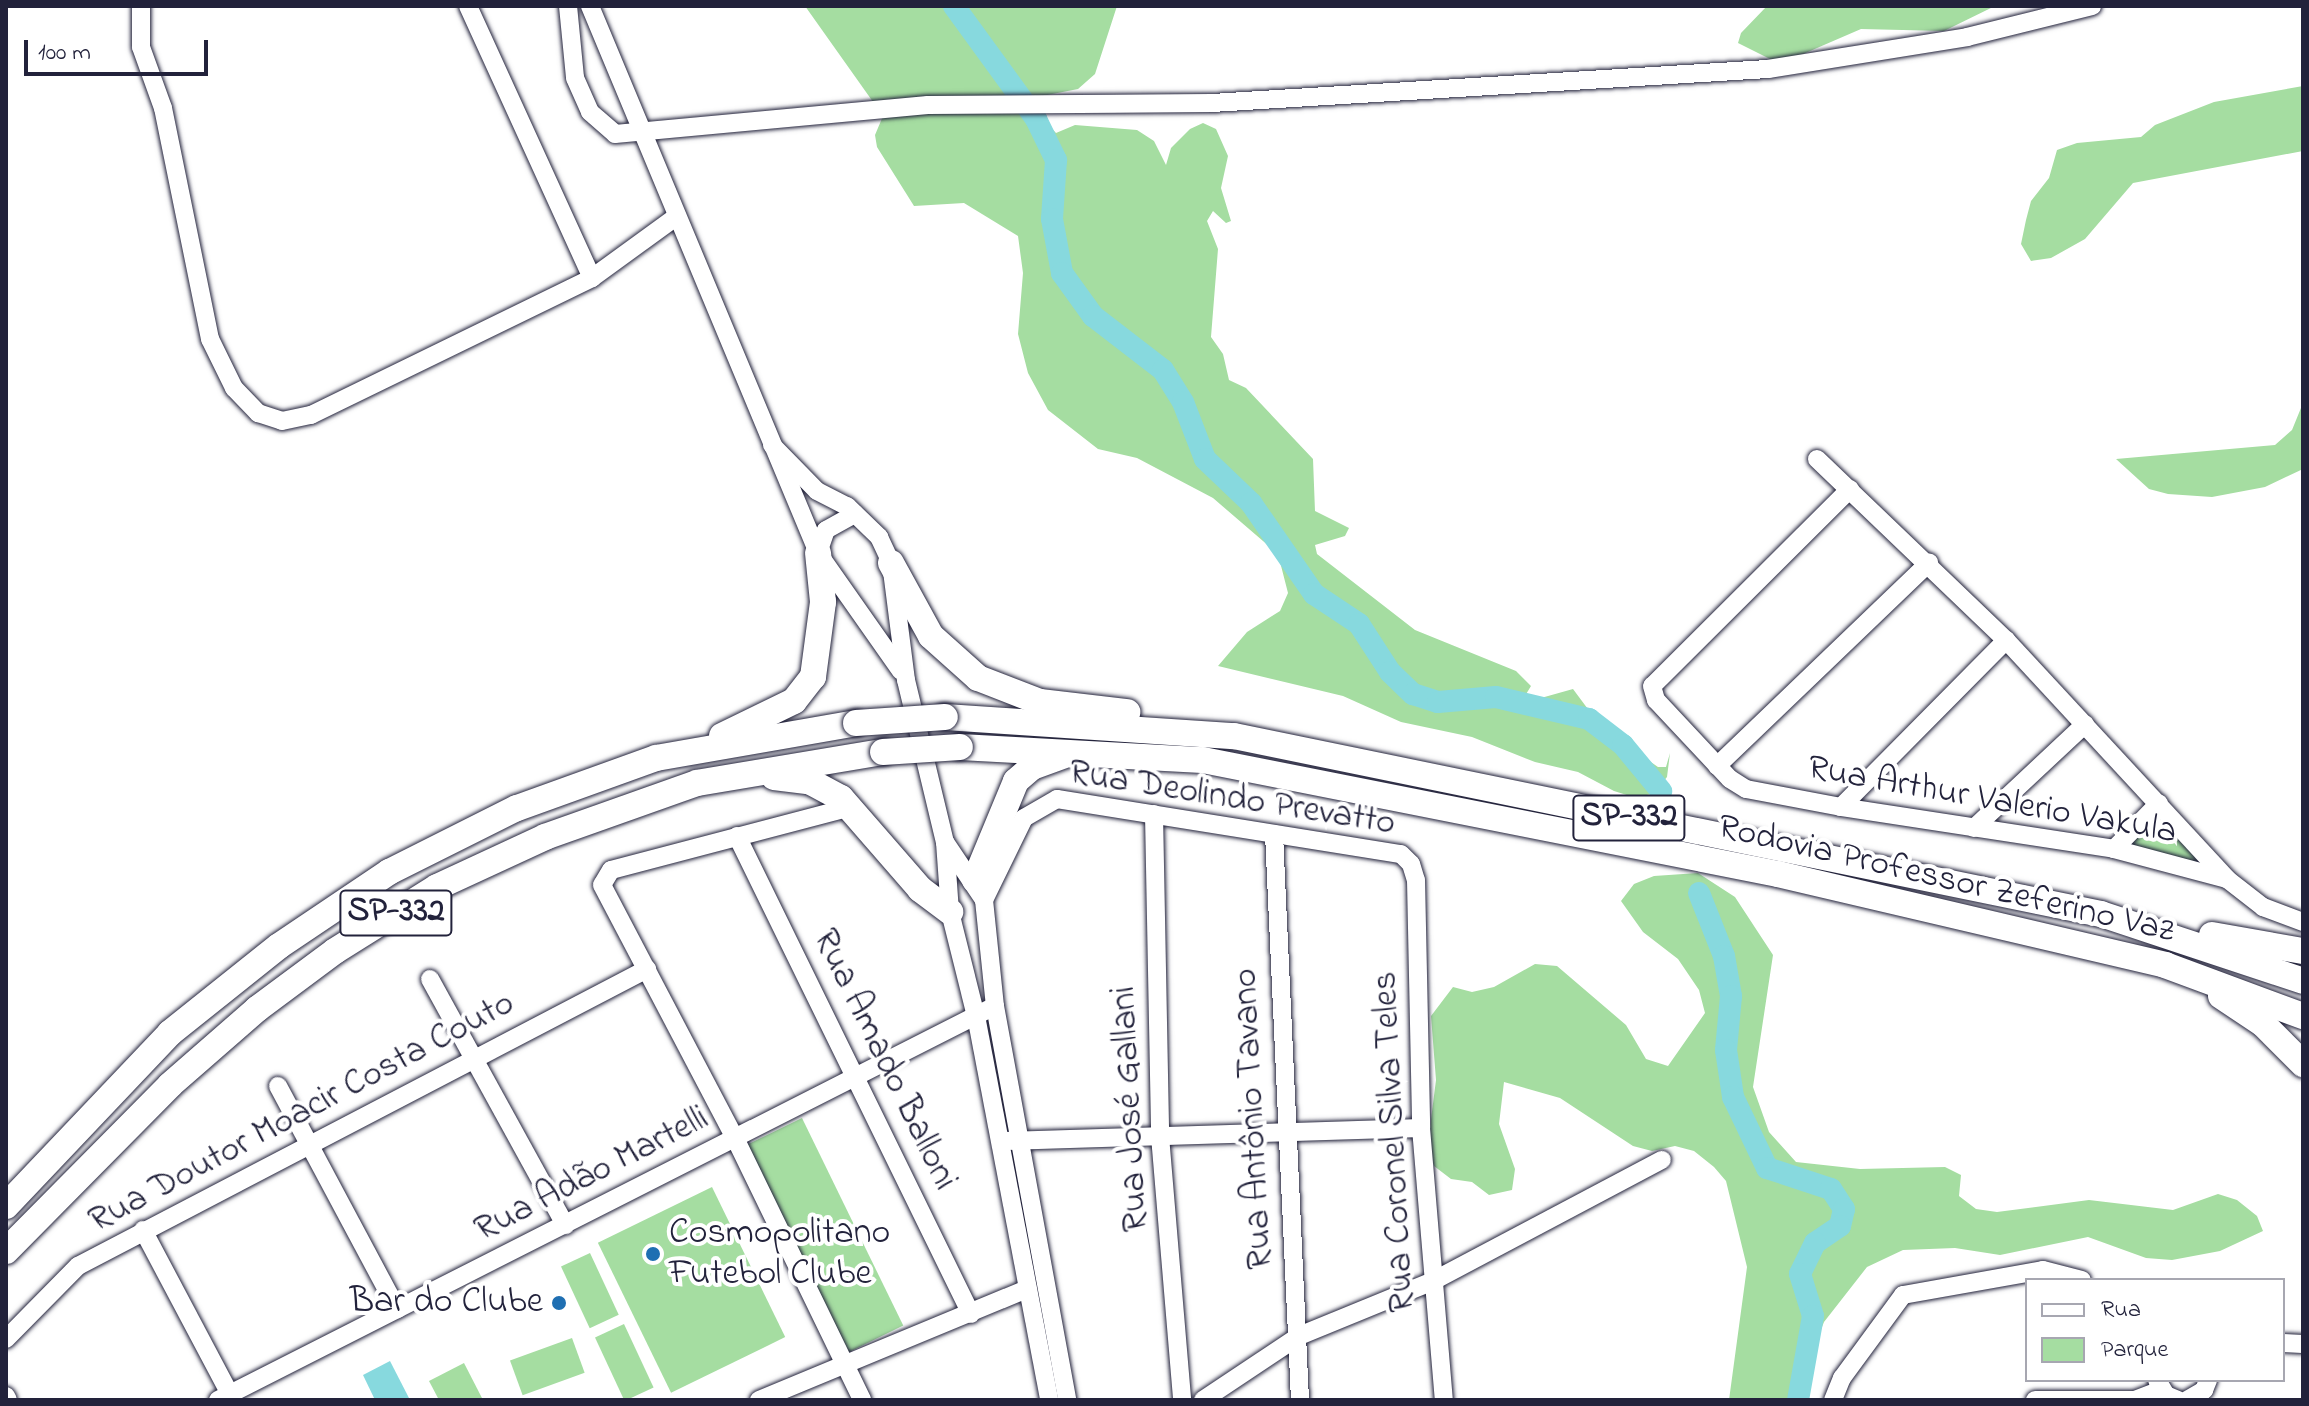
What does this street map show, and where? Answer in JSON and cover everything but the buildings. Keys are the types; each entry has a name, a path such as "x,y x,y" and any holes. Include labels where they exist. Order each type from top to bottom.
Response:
{"highway":[{"path":"656,758 765,718 794,701 813,677 822,614 818,553"},
{"path":"891,563 931,636 978,678 1040,702 1209,722 1234,736"},
{"name":"Rodovia Professor Zeferino Vaz","path":"6,1206 170,1033 279,946 389,872 517,808 656,758 856,723 945,717 1234,736 2101,914 2303,981"},
{"name":"Rodovia Professor Zeferino Vaz","path":"6,1251 170,1085 257,1009 335,951 437,887 545,837 649,798 734,775 883,752 960,747 1087,750 1203,760 1778,874 2165,965 2303,1016"},
{"path":"981,897 1016,781 1052,757 1087,750"},
{"path":"799,764 867,801 951,910"},
{"path":"734,775 809,781 851,807 920,889 951,910"},
{"path":"2101,914 2303,951"},
{"path":"2165,965 2236,1004 2303,1064"}],"street":[{"path":"141,6 141,47 163,108 210,339 234,388 258,413 282,421 311,415 592,278 676,217"},
{"path":"468,6 592,278"},
{"path":"568,6 575,78 590,112 615,134 928,105 1227,102 1768,69 1967,37 2092,6"},
{"path":"590,6 640,133 818,553 886,643 906,680"},
{"path":"772,445 817,491 855,514 879,537 891,563 906,680 945,842 951,910 1010,1140 1067,1400"},
{"path":"1817,459 2006,640 2227,879 2263,907 2303,922"},
{"path":"1850,489 1656,678 1652,686 1656,700 1717,766 1929,563"},
{"path":"818,553 826,530 855,514"},
{"path":"1841,807 2006,640"},
{"path":"1974,828 2085,724"},
{"name":"Rua Arthur Valerio Vakula","path":"1717,766 1746,789 1841,807 2114,849 2227,879"},
{"name":"Rua Deolindo Prevatto","path":"981,897 1013,836 1039,807 1067,799 1401,854 1416,880"},
{"path":"2114,849 2159,803"},
{"path":"851,807 611,870 602,885 735,1138 862,1400"},
{"name":"Rua José Gallani","path":"1154,814 1160,1136 1182,1400"},
{"name":"Rua Antônio Tavano","path":"1274,834 1284,1130 1299,1336 1300,1400"},
{"name":"Rua Amado Balloni","path":"737,836 858,1076 971,1314"},
{"path":"945,842 981,897 1025,1290 1049,1400"},
{"name":"Rua Coronel Silva Teles","path":"1416,880 1421,1128 1444,1400"},
{"path":"951,910 964,923 981,897"},
{"name":"Rua Doutor Moacir Costa Couto","path":"6,1339 63,1277 143,1230 647,969"},
{"path":"430,979 565,1225"},
{"name":"Rua Adão Martelli","path":"227,1398 995,1006"},
{"path":"278,1086 397,1309"},
{"path":"1010,1140 1421,1128"},
{"path":"1203,1400 1299,1336 1433,1281 1662,1160"},
{"path":"143,1230 227,1398"},
{"path":"1833,1400 1842,1378 1903,1295 2043,1270 2074,1278"},
{"path":"759,1400 1025,1290"},
{"path":"2035,1400 2135,1400 2159,1385 2189,1399 2206,1382"}],"green space":[{"path":"805,6 1117,6 1095,74 1078,89 1037,97 1035,110 1056,133 1075,125 1137,130 1154,141 1166,165 1171,148 1190,129 1203,123 1216,129 1228,156 1221,188 1231,221 1226,223 1213,211 1207,221 1218,249 1211,337 1223,354 1229,380 1246,388 1313,459 1315,511 1349,528 1345,536 1315,545 1317,554 1415,630 1516,671 1531,686 1520,704 1573,689 1602,728 1658,767 1666,767 1670,753 1667,777 1653,794 1633,797 1614,791 1578,772 1535,762 1472,737 1401,722 1343,696 1218,666 1247,632 1280,611 1288,593 1278,554 1213,498 1137,458 1098,449 1048,410 1028,373 1018,334 1023,273 1018,236 964,203 914,206 877,147 875,135 883,116"},
{"path":"1767,6 1995,6 1944,31 1861,29 1780,64 1738,43 1741,33"},
{"path":"2303,86 2303,151 2133,183 2085,239 2051,258 2031,261 2021,244 2026,220 2031,201 2049,178 2057,150 2077,143 2141,137 2155,125 2214,102"},
{"path":"2303,403 2303,469 2265,487 2212,497 2168,494 2149,489 2116,459 2275,445 2292,430"},
{"path":"2159,810 2209,865 2122,847"},
{"path":"1698,873 1735,897 1773,955 1753,1087 1769,1132 1796,1162 1860,1169 1945,1167 1961,1175 1959,1196 1976,1209 1997,1212 2089,1200 2173,1210 2218,1194 2237,1200 2257,1216 2263,1231 2220,1251 2172,1260 2146,1258 2088,1237 2000,1255 1955,1248 1903,1250 1867,1267 1824,1322 1810,1357 1808,1400 1729,1400 1747,1267 1726,1181 1714,1167 1694,1151 1675,1146 1652,1151 1633,1146 1560,1098 1504,1082 1499,1124 1515,1169 1512,1190 1489,1195 1472,1182 1451,1179 1434,1166 1428,1143 1436,1080 1431,1016 1453,987 1472,992 1494,987 1535,964 1557,966 1626,1025 1646,1059 1668,1066 1705,1013 1699,990 1678,959 1643,932 1621,901 1634,884 1654,876"},
{"path":"802,1118 903,1326 847,1353 745,1146"},
{"path":"712,1187 785,1337 671,1393 598,1243"},
{"path":"590,1253 619,1315 590,1328 561,1267"},
{"path":"624,1324 654,1387 624,1400 595,1338"},
{"path":"572,1338 585,1373 523,1395 510,1361"},
{"path":"464,1363 483,1400 439,1400 429,1381"}],"water":[{"path":"390,1361 410,1400 375,1400 363,1375"}],"waterway":[{"path":"954,6 1036,119 1056,160 1052,219 1062,273 1093,316 1163,370 1183,402 1205,459 1251,503 1314,594 1359,624 1390,672 1413,694 1438,702 1496,697 1589,719 1623,745 1661,791"},
{"path":"1699,893 1724,956 1731,996 1726,1050 1733,1097 1767,1168 1831,1189 1844,1209 1840,1226 1815,1243 1800,1274 1813,1316 1798,1400"}],"place":[{"name":"Cosmopolitano Futebol Clube","path":"653,1254"},
{"name":"Bar do Clube","path":"559,1303"}]}
